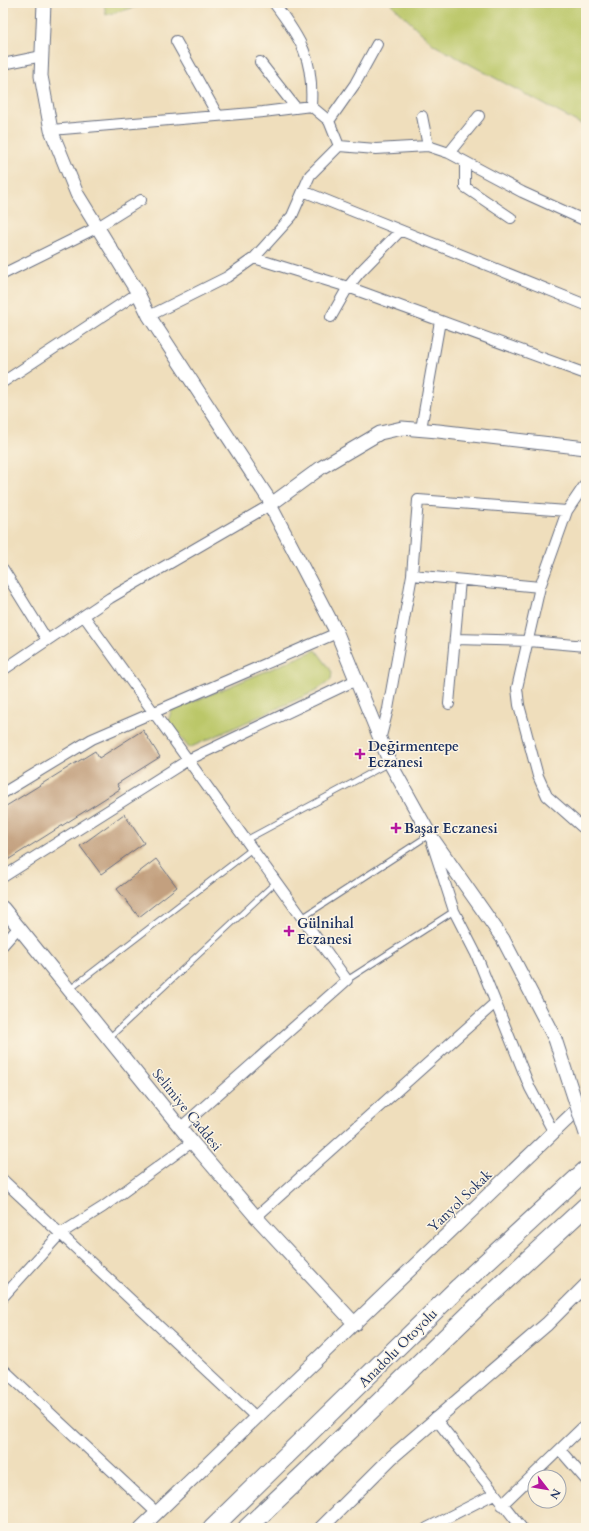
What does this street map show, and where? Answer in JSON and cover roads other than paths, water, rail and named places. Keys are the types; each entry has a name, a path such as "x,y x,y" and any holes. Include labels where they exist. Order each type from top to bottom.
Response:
{"highway":[{"name":"Anadolu Otoyolu","path":"212,1528 459,1287 586,1170"},
{"name":"Anadolu Otoyolu","path":"247,1528 478,1306 586,1206"}],"street":[{"path":"44,3 42,76 51,130 77,194 96,228 138,293 149,316 271,504 337,633 390,763 430,835 503,939 555,1039 586,1134"},
{"path":"274,3 293,28 306,52 312,82 311,106"},
{"path":"176,41 218,116"},
{"path":"329,121 355,84 377,44"},
{"path":"3,64 42,56"},
{"path":"260,62 296,108"},
{"path":"51,130 218,116 311,106 329,121 339,146"},
{"path":"422,116 428,146"},
{"path":"449,152 479,116"},
{"path":"149,316 227,277 254,258 292,216 310,175 339,146 376,149 428,146 449,152 522,192 586,221"},
{"path":"465,162 464,187 511,218"},
{"path":"303,191 586,305"},
{"path":"3,274 96,228 141,200"},
{"path":"331,317 348,287 360,272 400,231"},
{"path":"254,258 348,287 586,374"},
{"path":"3,382 138,293"},
{"path":"421,429 440,321"},
{"path":"3,670 110,598 271,504 284,493 322,467 380,433 402,428 421,429 586,448"},
{"path":"586,483 567,511 540,587 529,641 517,688 518,706 538,776 547,796 582,827 586,825"},
{"path":"380,740 388,709 412,575 418,500 567,511"},
{"path":"3,570 47,640"},
{"path":"412,575 540,587"},
{"path":"449,704 456,639 460,580"},
{"path":"84,616 347,980 180,1128"},
{"path":"3,793 92,739 337,633"},
{"path":"456,639 529,641 586,646"},
{"path":"3,877 188,760 356,680"},
{"path":"430,835 454,911 476,954 494,1003 530,1088 554,1132"},
{"name":"Selimiye Caddesi","path":"3,908 180,1128 256,1217 355,1324"},
{"path":"3,945 19,927"},
{"path":"256,1217 494,1003"},
{"name":"Yanyol Sokak","path":"141,1528 586,1102"},
{"path":"3,1297 60,1234 103,1207 192,1142"},
{"path":"3,1180 257,1418"},
{"path":"322,1528 392,1457 435,1418 547,1324 586,1285"},
{"path":"3,1369 157,1513"},
{"path":"435,1418 502,1505 522,1528"},
{"path":"502,1505 586,1424"},
{"path":"560,1450 586,1480"},
{"path":"428,1528 494,1494"}],"lane":[{"path":"246,840 390,763"},
{"path":"302,918 430,835"},
{"path":"69,990 252,849"},
{"path":"108,1039 276,882"},
{"path":"347,980 454,911"}],"place":[{"name":"Değirmentepe Eczanesi","path":"360,754"},
{"name":"Başar Eczanesi","path":"396,828"},
{"name":"Gülnihal Eczanesi","path":"289,931"}]}
